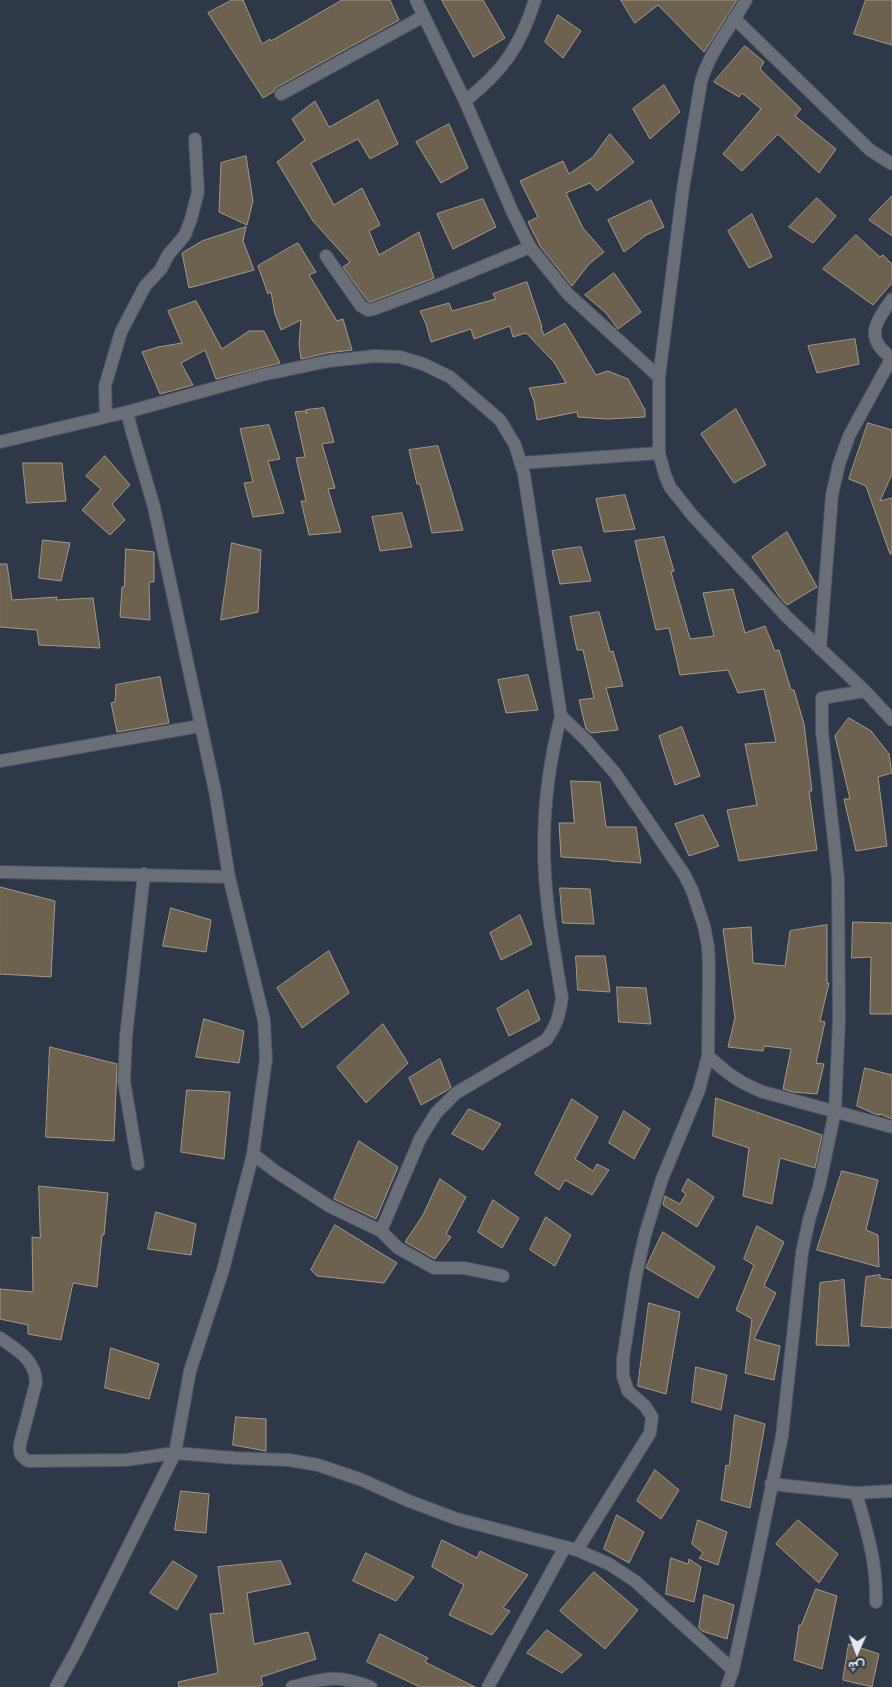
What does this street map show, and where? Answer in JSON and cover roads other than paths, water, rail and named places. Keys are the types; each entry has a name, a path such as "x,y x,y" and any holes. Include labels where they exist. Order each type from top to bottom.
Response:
{"street":[{"path":"416,0 465,101 512,211 530,247 568,294 658,377"},
{"path":"465,101 487,84 510,57 524,30 535,0"},
{"path":"746,0 715,46 700,82 683,189 658,377 659,453 670,487 693,516 786,616 865,691 892,720"},
{"path":"281,94 424,16"},
{"path":"734,18 870,150 892,164"},
{"path":"106,417 105,386 120,332 145,286 161,269 168,255 185,235 191,219 198,192 195,139"},
{"path":"326,256 361,306 368,310 443,283 530,247"},
{"path":"820,649 832,494 839,464 849,436 892,359 877,344 875,332 877,322 892,299"},
{"path":"0,442 127,412 207,389 291,369 375,356 400,357 423,364 450,377 500,420 515,445 524,474 561,716 550,763 544,847 548,898 562,998 559,1016 555,1028 546,1040 456,1093 436,1113 420,1139 381,1231"},
{"path":"56,1687 76,1651 175,1453 190,1371 223,1270 252,1154 266,1059 264,1020 229,877 215,791 154,508 127,412"},
{"path":"521,463 659,453"},
{"path":"727,1687 733,1670 782,1436 802,1253 819,1187 835,1111 839,1020 838,878 822,731 822,698 865,691"},
{"path":"488,1687 571,1548 650,1433 652,1417 645,1406 628,1392 624,1376 623,1358 636,1275 645,1235 662,1179 699,1090 708,1056 708,946 704,926 692,890 684,874 615,773 561,716"},
{"path":"0,761 200,726"},
{"path":"0,872 229,877"},
{"path":"138,1164 124,1081 126,1036 144,874"},
{"path":"708,1056 728,1074 744,1084 763,1092 892,1127"},
{"path":"252,1154 329,1206 381,1231 398,1248 434,1268 464,1268 502,1276"},
{"path":"0,1338 22,1354 33,1366 36,1375 36,1383 20,1444 20,1453 28,1461 126,1460 175,1453 290,1460 318,1465 362,1480 457,1519 571,1548 609,1564 634,1582 733,1670"},
{"path":"771,1484 856,1494 892,1491"},
{"path":"856,1494 873,1551 876,1602"},
{"path":"292,1687 336,1678 348,1679 371,1687"}]}
